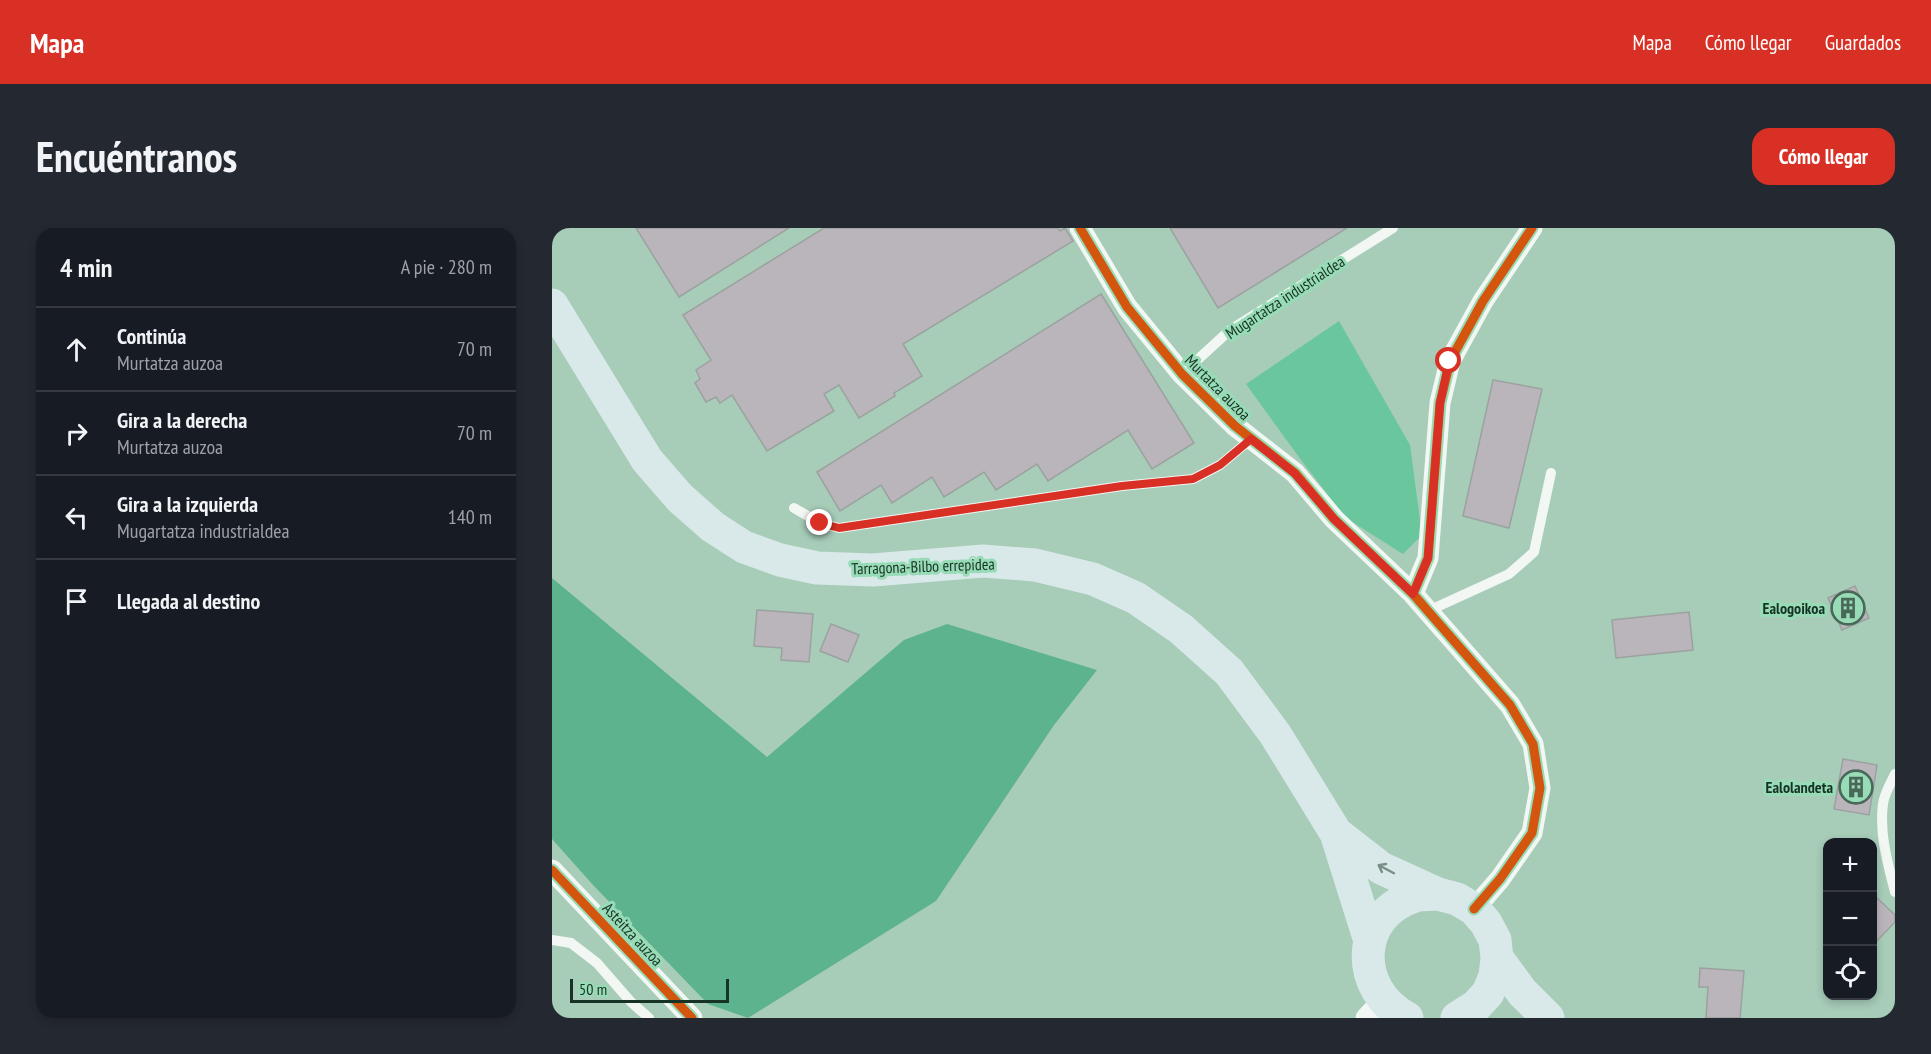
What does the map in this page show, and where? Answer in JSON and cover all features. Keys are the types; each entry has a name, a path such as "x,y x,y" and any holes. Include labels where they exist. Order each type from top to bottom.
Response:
{"highway":[{"name":"Tarragona-Bilbo errepidea","path":"552,305 647,460 680,498 713,527 744,547 780,560 817,568 873,570 983,561 1035,565 1093,579 1136,598 1181,629 1229,672 1275,734 1336,833 1370,942"},
{"name":"Tarragona-Bilbo errepidea","path":"1336,833 1381,868 1438,894 1458,899 1474,909 1486,923 1494,940 1497,958 1495,976 1488,993 1476,1006 1457,1018"},
{"name":"Tarragona-Bilbo errepidea","path":"1385,1012 1372,982 1367,962 1370,942 1380,921 1396,906 1416,896 1438,894"},
{"name":"Tarragona-Bilbo errepidea","path":"1497,958 1522,992 1548,1018"}],"street":[{"name":"Murtatza auzoa","path":"1080,228 1127,307 1182,374 1235,426 1294,473 1334,519 1413,594 1510,705 1533,744 1540,788 1532,833 1500,879 1474,909"},
{"path":"1413,594 1428,558 1440,403 1449,361 1483,302 1533,228"},
{"name":"Asteitza auzoa","path":"552,870 692,1018"}],"lane":[{"name":"Mugartatza industrialdea","path":"1182,374 1230,330 1393,228"},
{"path":"794,508 820,523 839,528 1122,486 1193,479 1220,465 1251,439"},
{"path":"1428,610 1509,574 1534,552 1551,472"},
{"path":"1895,774 1883,802 1882,822 1886,854 1895,892"},
{"path":"552,940 571,943 597,963 630,1002 649,1018"}],"green space":[{"path":"1339,321 1410,445 1422,535 1403,554 1346,518 1246,384"},
{"path":"552,578 767,757 904,640 947,624 1097,670 1054,725 936,901 748,1018 708,1004 593,885 552,839"}],"building":[{"path":"636,228 789,228 679,297"},
{"path":"824,228 1058,228 1060,231 1065,228 1073,241 903,344 922,376 894,393 895,396 859,418 839,385 824,394 834,411 767,451 732,395 720,403 716,397 706,402 695,383 700,379 696,370 711,360 683,315"},
{"path":"1170,228 1347,228 1218,308"},
{"path":"1101,294 1194,443 1152,469 1128,430 1048,481 1037,464 996,490 984,472 944,497 932,477 892,503 881,485 840,511 817,472"},
{"path":"1493,380 1542,389 1509,528 1463,516"},
{"name":"Ealogoikoa","path":"1855,586 1869,618 1842,630 1828,598"},
{"path":"757,610 813,614 809,662 781,660 782,648 754,646"},
{"path":"1689,612 1693,650 1616,658 1612,620"},
{"path":"831,624 859,635 848,662 820,651"},
{"name":"Ealolandeta","path":"1843,759 1877,765 1869,815 1834,809"},
{"path":"1877,898 1895,915 1895,922 1877,941"},
{"path":"1700,968 1744,971 1740,1018 1706,1018 1708,987 1699,987"}],"cycle path":[{"path":"1080,228 1127,307 1182,374 1235,426 1295,473 1334,519 1413,594"},
{"path":"1474,909 1500,879 1532,833 1540,788 1533,744 1510,705 1413,594 1428,558 1440,403 1450,361 1483,301 1532,228"},
{"path":"552,870 692,1018"}],"place":[{"name":"Ealogoikoa","path":"1848,608"},
{"name":"Ealolandeta","path":"1856,787"}],"route":[{"path":"820,523 839,528 1122,486 1193,479 1220,465 1251,439 1294,473 1334,519 1413,594 1428,558 1440,403 1449,361"}]}
